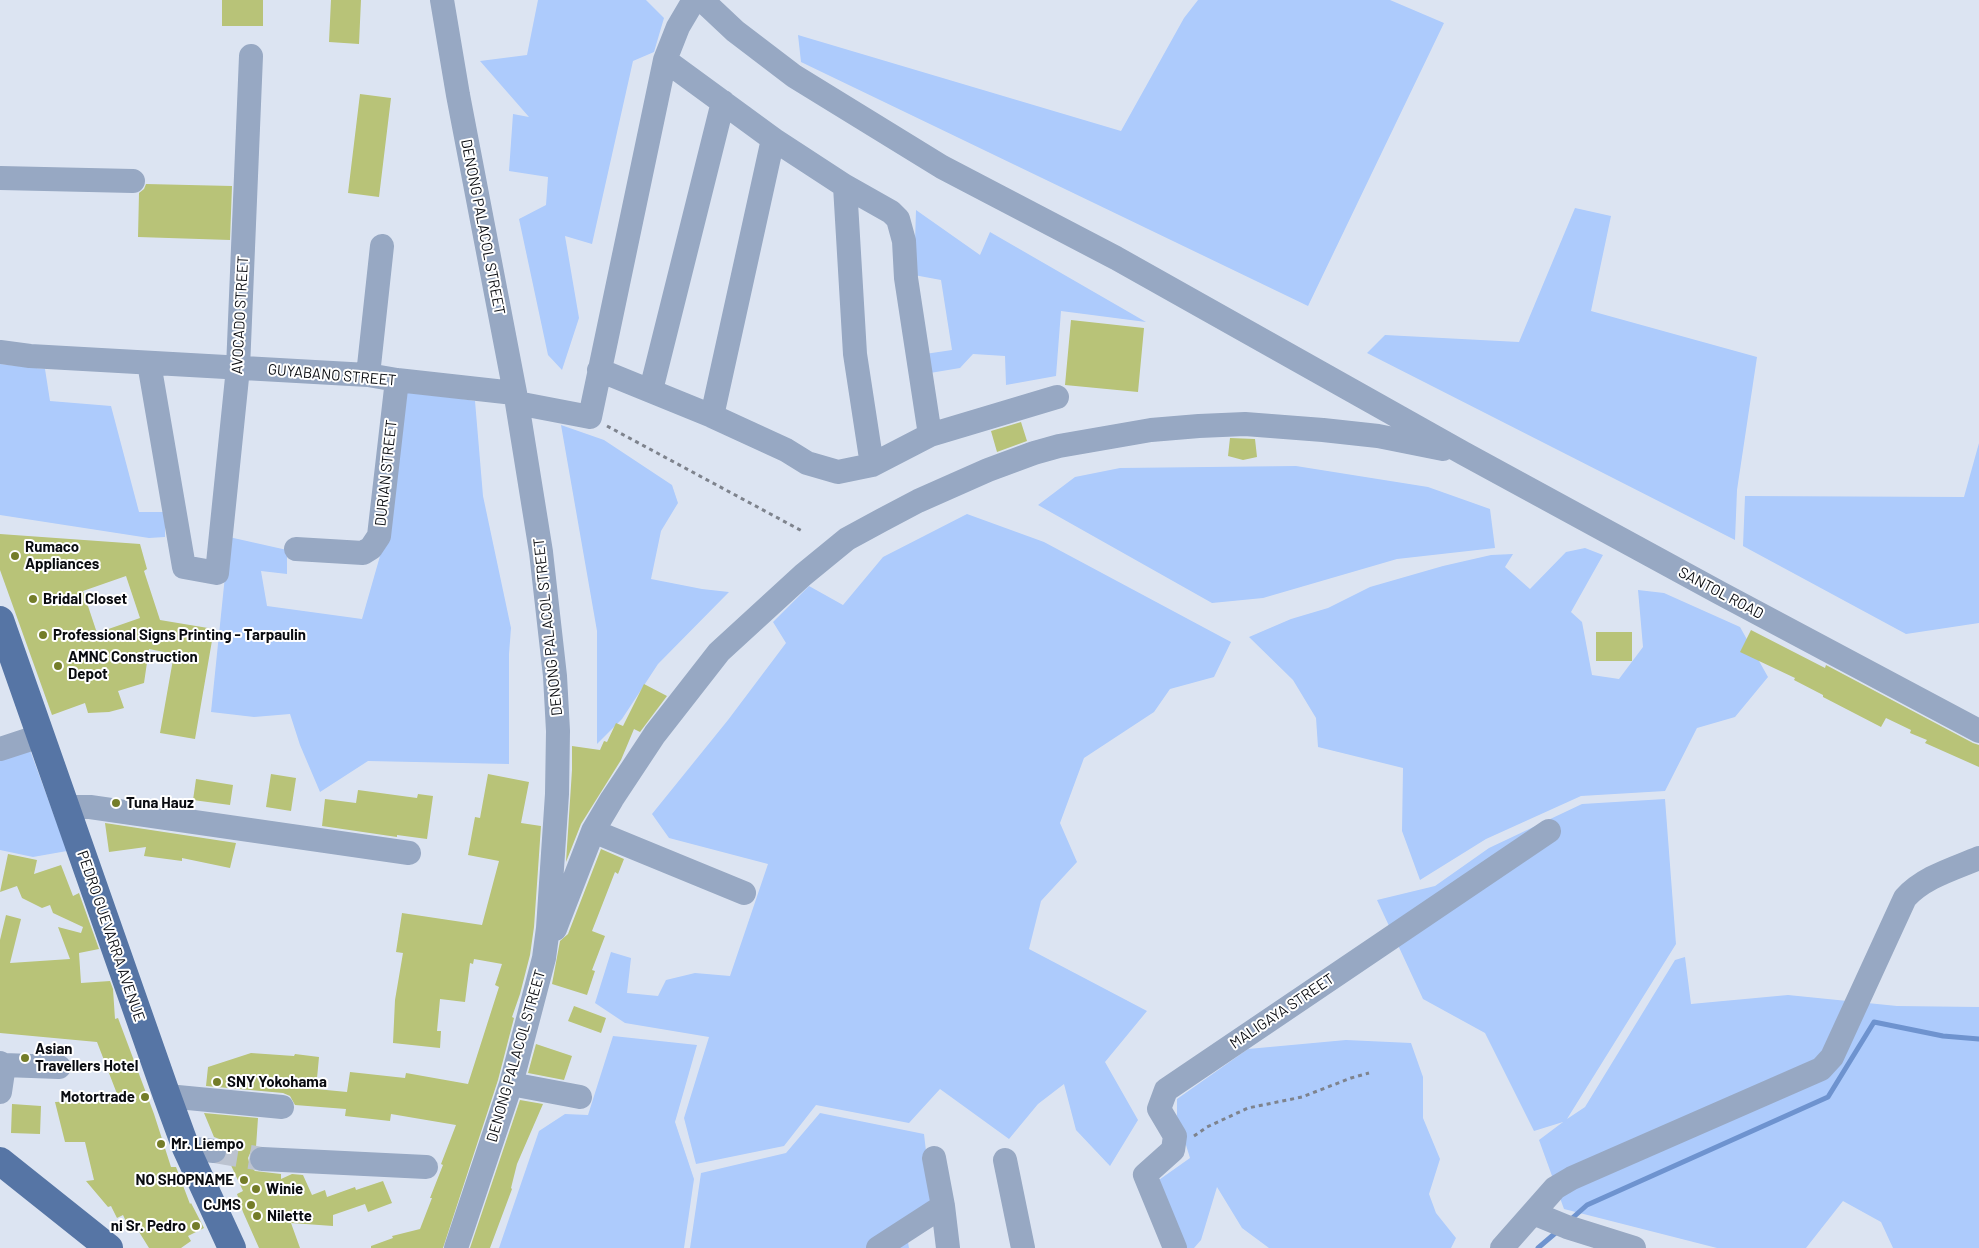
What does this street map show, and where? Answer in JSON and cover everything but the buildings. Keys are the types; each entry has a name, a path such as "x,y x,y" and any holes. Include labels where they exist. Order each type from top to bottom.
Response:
{"main road":[{"name":"PEDRO GUEVARRA AVENUE","path":"0,620 167,1096 222,1240"},
{"path":"0,1161 109,1248"}],"street":[{"name":"DENONG PALACOL STREET","path":"442,0 542,552 555,676 558,731 557,794 548,928 544,958 511,1084 456,1248"},
{"path":"590,417 665,60 678,27 694,0"},
{"name":"SANTOL ROAD","path":"702,0 735,31 794,76 942,167 1116,258 1464,453 1720,593 1979,731"},
{"name":"AVOCADO STREET","path":"149,363 184,566 217,573 238,368 251,56"},
{"path":"665,60 773,139 845,186 891,212 898,219 904,241 906,278 930,435"},
{"path":"652,390 723,102"},
{"path":"712,416 773,139"},
{"path":"0,178 133,181"},
{"path":"845,186 855,354 872,466"},
{"path":"368,375 382,246"},
{"name":"GUYABANO STREET","path":"0,352 30,356 368,375 515,398 590,417"},
{"path":"599,370 712,416 786,450 807,463 838,472 872,466 930,435 1057,398"},
{"name":"DURIAN STREET","path":"296,549 363,553 372,548 379,536 397,380"},
{"path":"544,958 593,831 655,734 719,652 803,575 847,539 903,508 988,470 1034,453 1059,446 1151,430 1245,424 1378,436 1464,453"},
{"path":"0,749 40,736"},
{"path":"66,807 90,807 409,854"},
{"path":"593,831 744,893"},
{"name":"MALIGAYA STREET","path":"1173,1150 1174,1136 1159,1109 1166,1090 1549,831"},
{"path":"1502,1248 1555,1188 1572,1178 1821,1069 1832,1057 1905,898 1914,888 1928,880 1979,858"},
{"path":"0,1092 2,1064 59,1067"},
{"path":"511,1084 580,1097"},
{"path":"167,1096 282,1107"},
{"path":"186,1148 214,1151"},
{"path":"1173,1150 1145,1176 1175,1248"},
{"path":"934,1158 943,1206 948,1248"},
{"path":"262,1159 426,1167"},
{"path":"1005,1160 1023,1248"},
{"path":"878,1248 943,1206"},
{"path":"1533,1213 1562,1225 1634,1248"}],"path":[{"path":"590,417 802,531"},
{"path":"1173,1150 1207,1126 1248,1108 1302,1097 1369,1073"}],"shaded area":[{"path":"538,0 646,0 664,18 654,52 633,61 592,244 565,236 579,318 562,370 548,355 519,219 546,205 548,177 509,171 513,114 529,117 480,61 527,55"},
{"path":"1198,0 1390,0 1444,23 1308,306 801,62 798,35 1121,131 1184,18"},
{"path":"1575,208 1611,216 1591,311 1757,357 1737,490 1735,540 1367,353 1385,335 1519,342"},
{"path":"916,210 980,255 990,232 1146,322 1061,311 1056,376 1006,385 1005,356 973,354 960,368 930,373 925,354 952,350 941,280 914,275"},
{"path":"0,364 45,369 50,401 111,406 139,512 165,512 165,537 149,538 0,515"},
{"path":"406,390 475,401 483,496 511,628 509,654 509,764 368,761 320,792 300,745 290,714 254,717 211,712 229,537 287,550 287,574 261,571 267,606 362,619 384,542"},
{"path":"561,425 604,440 672,485 678,503 661,531 651,579 729,592 658,664 622,719 597,744 597,631"},
{"path":"1979,443 1979,623 1906,634 1743,546 1745,496 1964,497"},
{"path":"1296,466 1428,487 1490,509 1495,548 1397,559 1263,598 1212,603 1038,505 1075,477 1120,468"},
{"path":"967,514 1044,542 1231,642 1214,677 1170,689 1154,712 1084,758 1060,823 1077,862 1041,901 1029,949 1147,1011 1105,1062 1138,1120 1110,1166 1076,1130 1064,1084 1038,1104 1009,1139 940,1089 909,1123 816,1105 784,1146 696,1164 684,1118 709,1037 625,1023 595,1003 611,952 631,958 627,993 658,996 666,980 695,973 730,976 768,864 669,838 652,814 728,720 786,643 773,622 809,586 843,605 883,557"},
{"path":"1585,548 1603,555 1571,612 1582,622 1592,675 1619,679 1643,647 1638,590 1664,593 1740,627 1768,677 1735,717 1697,728 1665,791 1581,796 1486,839 1420,880 1402,831 1403,768 1318,747 1316,718 1293,680 1249,637 1291,619 1328,608 1370,587 1443,566 1491,555 1513,554 1505,567 1530,589 1566,552"},
{"path":"23,731 67,851 33,857 0,850 0,737"},
{"path":"1665,799 1676,944 1567,1119 1585,1107 1675,960 1685,957 1691,1004 1788,995 1897,1006 1979,1007 1979,1248 1893,1248 1881,1222 1843,1201 1806,1248 1717,1248 1564,1209 1539,1140 1563,1122 1534,1131 1485,1033 1423,999 1377,900 1435,886 1489,848 1582,804"},
{"path":"613,1036 697,1045 675,1122 694,1179 684,1248 499,1248 539,1131 565,1114 588,1115"},
{"path":"1346,1040 1411,1043 1423,1077 1423,1118 1440,1159 1429,1194 1436,1213 1456,1238 1451,1248 1269,1248 1242,1228 1217,1187 1201,1240 1194,1248 1185,1248 1156,1182 1190,1158 1177,1116 1177,1099 1248,1049"},
{"path":"820,1113 924,1134 932,1202 904,1219 909,1248 690,1248 701,1173 786,1153"}],"waterway":[{"path":"1569,1221 1587,1205 1828,1097 1874,1022 1943,1036 1979,1039"},
{"path":"1538,1248 1559,1230"}],"tunnel":[{"path":"214,1151 262,1159"}],"place":[{"name":"Rumaco Appliances","path":"15,556"},
{"name":"Bridal Closet","path":"33,599"},
{"name":"Professional Signs Printing - Tarpaulin","path":"43,635"},
{"name":"AMNC Construction Depot","path":"58,666"},
{"name":"Tuna Hauz","path":"116,803"},
{"name":"Asian Travellers Hotel","path":"25,1058"},
{"name":"SNY Yokohama","path":"217,1082"},
{"name":"Motortrade","path":"145,1097"},
{"name":"Mr. Liempo","path":"161,1144"},
{"name":"NO SHOPNAME","path":"244,1180"},
{"name":"Winie","path":"256,1189"},
{"name":"CJMS","path":"251,1205"},
{"name":"Nilette","path":"257,1216"},
{"name":"ni Sr. Pedro","path":"196,1226"}]}
